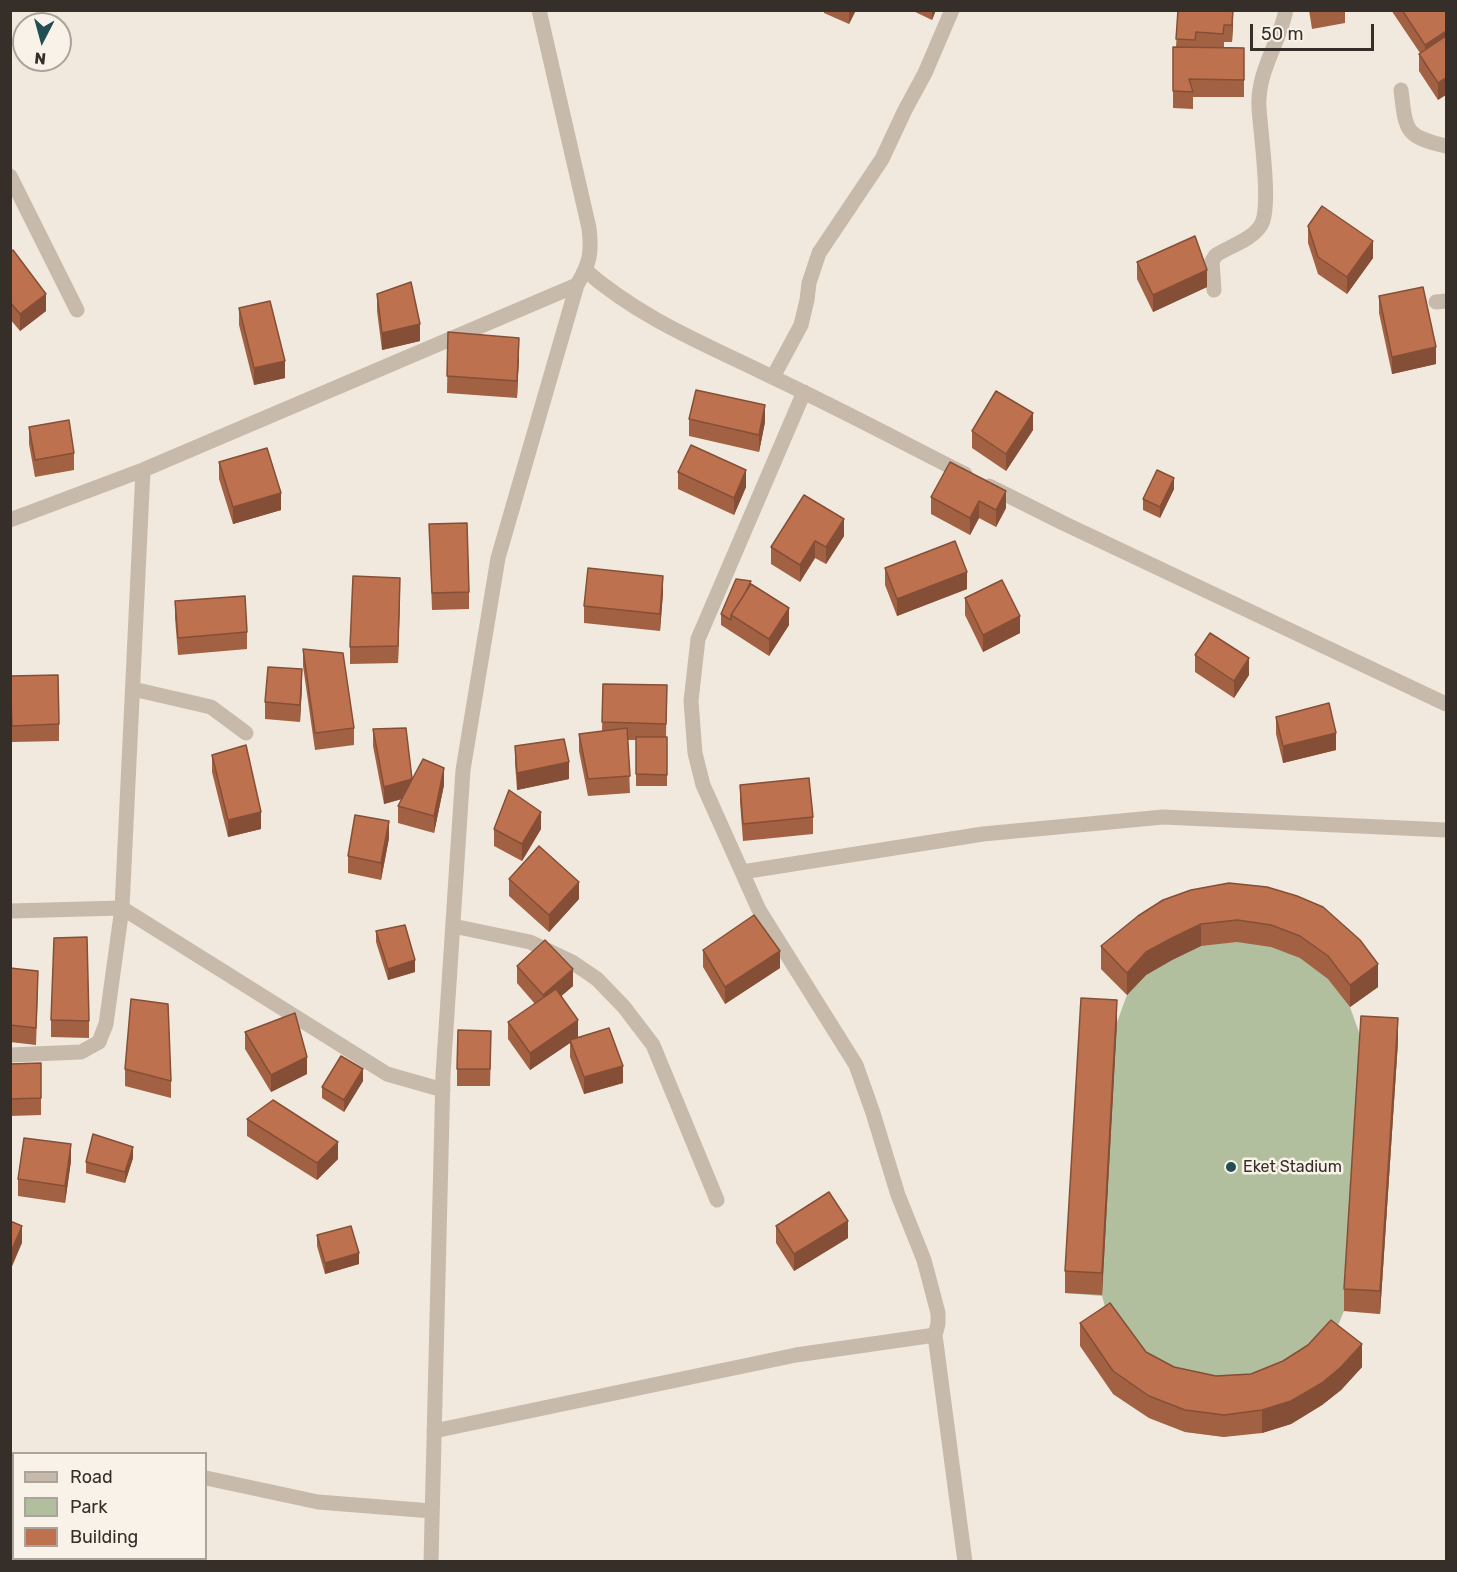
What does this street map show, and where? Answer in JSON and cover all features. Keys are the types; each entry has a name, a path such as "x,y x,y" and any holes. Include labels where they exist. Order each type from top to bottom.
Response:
{"street":[{"path":"431,1562 443,1090 463,770 498,558 577,285 592,249 539,10"},
{"path":"773,377 801,325 809,283 819,253 882,159 925,73 952,10"},
{"path":"1214,290 1212,261 1216,255 1255,233 1265,218 1263,147 1258,105 1265,68 1283,26 1286,10"},
{"path":"1401,90 1405,120 1409,130 1420,140 1446,146"},
{"path":"10,176 77,310"},
{"path":"585,270 610,292 645,315 804,392 1063,523 1446,704"},
{"path":"10,520 143,470 577,285"},
{"path":"804,392 698,639 691,701 696,753 704,785 759,910 856,1065 898,1195 924,1260 938,1313 935,1335 965,1562"},
{"path":"10,1055 81,1052 99,1042 106,1024 122,909 143,470"},
{"path":"133,689 212,707 246,733"},
{"path":"742,872 983,834 1163,817 1446,830"},
{"path":"10,910 122,909 387,1074 443,1090"},
{"path":"453,926 530,942 562,957 597,979 624,1007 653,1045 717,1200"},
{"path":"434,1431 796,1355 935,1335"},
{"path":"207,1478 318,1502 432,1511"}],"green space":[{"name":"Eket Stadium","path":"1163,923 1360,963 1378,987 1350,1007 1361,1038 1398,1041 1380,1314 1344,1311 1331,1342 1362,1367 1341,1390 1322,1405 1224,1437 1185,1432 1149,1418 1113,1394 1110,1325 1102,1296 1065,1293 1081,1021 1117,1022 1127,995 1101,969 1118,952"}],"building":[{"path":"1178,10 1233,10 1232,25 1224,25 1223,34 1196,32 1195,40 1176,39"},
{"path":"1402,10 1446,10 1446,31 1425,45"},
{"path":"1446,36 1446,78 1438,83 1419,54"},
{"path":"1173,47 1244,48 1244,80 1189,79 1193,92 1173,91"},
{"path":"1322,206 1373,241 1347,277 1318,257 1308,226"},
{"path":"1195,236 1207,270 1153,295 1137,262"},
{"path":"13,250 46,294 20,314 10,302 10,252"},
{"path":"411,282 420,324 382,333 377,294"},
{"path":"1423,287 1436,347 1392,357 1379,296"},
{"path":"270,301 285,361 254,368 239,308"},
{"path":"448,332 519,338 517,381 447,376"},
{"path":"696,390 765,405 759,435 689,419"},
{"path":"996,391 1033,413 1006,454 972,431"},
{"path":"69,420 74,453 35,460 29,427"},
{"path":"691,445 746,470 734,498 678,472"},
{"path":"267,448 281,493 233,507 219,462"},
{"path":"950,462 1006,491 996,510 979,501 970,518 931,497"},
{"path":"1157,470 1174,478 1160,507 1143,499"},
{"path":"804,495 844,519 826,547 815,541 800,565 771,547"},
{"path":"467,523 469,592 432,593 429,524"},
{"path":"955,541 967,572 897,599 885,568"},
{"path":"588,568 663,576 660,614 584,606"},
{"path":"353,576 400,578 398,646 350,647"},
{"path":"736,579 751,581 731,615 731,620 721,614"},
{"path":"1002,580 1020,616 983,635 965,598"},
{"path":"751,584 789,608 769,639 731,615"},
{"path":"245,596 247,632 178,638 175,601"},
{"path":"1210,633 1249,658 1234,681 1195,655"},
{"path":"303,649 343,653 354,728 315,733"},
{"path":"268,667 302,669 300,705 265,702"},
{"path":"58,675 59,724 12,726 10,676"},
{"path":"603,684 667,685 666,724 602,722"},
{"path":"1329,703 1336,733 1283,746 1276,717"},
{"path":"406,728 412,779 384,787 373,729"},
{"path":"627,728 630,776 588,779 579,734"},
{"path":"636,737 667,737 667,775 636,774"},
{"path":"564,739 569,762 517,773 515,746"},
{"path":"246,745 261,812 228,820 212,755"},
{"path":"423,759 444,768 434,816 398,806"},
{"path":"809,778 813,817 743,824 740,785"},
{"path":"509,790 541,812 522,844 494,829"},
{"path":"355,815 389,821 381,863 348,856"},
{"path":"539,846 579,882 549,915 509,879"},
{"path":"1229,883 1267,887 1323,907 1360,940 1378,964 1350,985 1328,956 1300,936 1271,925 1237,920 1201,924 1146,952 1127,973 1101,946 1138,916 1163,900 1191,890"},
{"path":"754,915 780,951 725,987 703,950"},
{"path":"405,925 415,960 388,969 376,931"},
{"path":"87,937 89,1021 51,1020 54,938"},
{"path":"545,940 573,969 543,995 517,966"},
{"path":"10,968 38,971 36,1028 10,1025"},
{"path":"556,989 578,1020 530,1053 508,1022"},
{"path":"1081,998 1117,1000 1102,1273 1065,1271"},
{"path":"131,999 168,1004 171,1081 125,1069"},
{"path":"295,1013 307,1057 271,1075 245,1032"},
{"path":"1361,1016 1398,1018 1380,1291 1344,1289"},
{"path":"609,1028 623,1066 584,1077 570,1040"},
{"path":"458,1030 491,1031 490,1069 457,1069"},
{"path":"341,1056 363,1069 344,1100 322,1087"},
{"path":"41,1063 41,1098 10,1099 10,1064"},
{"path":"273,1100 338,1142 317,1163 247,1119"},
{"path":"93,1134 133,1147 125,1172 86,1162"},
{"path":"24,1138 71,1144 65,1186 18,1179"},
{"path":"829,1192 848,1221 794,1254 776,1226"},
{"path":"10,1221 22,1226 10,1254"},
{"path":"351,1226 359,1253 325,1263 317,1235"},
{"path":"1110,1303 1146,1352 1174,1367 1216,1376 1251,1374 1283,1361 1308,1345 1331,1320 1362,1344 1341,1367 1322,1383 1291,1401 1262,1410 1224,1415 1185,1410 1149,1396 1113,1371 1080,1323"}],"place":[{"name":"Eket Stadium","path":"1231,1167"}]}
